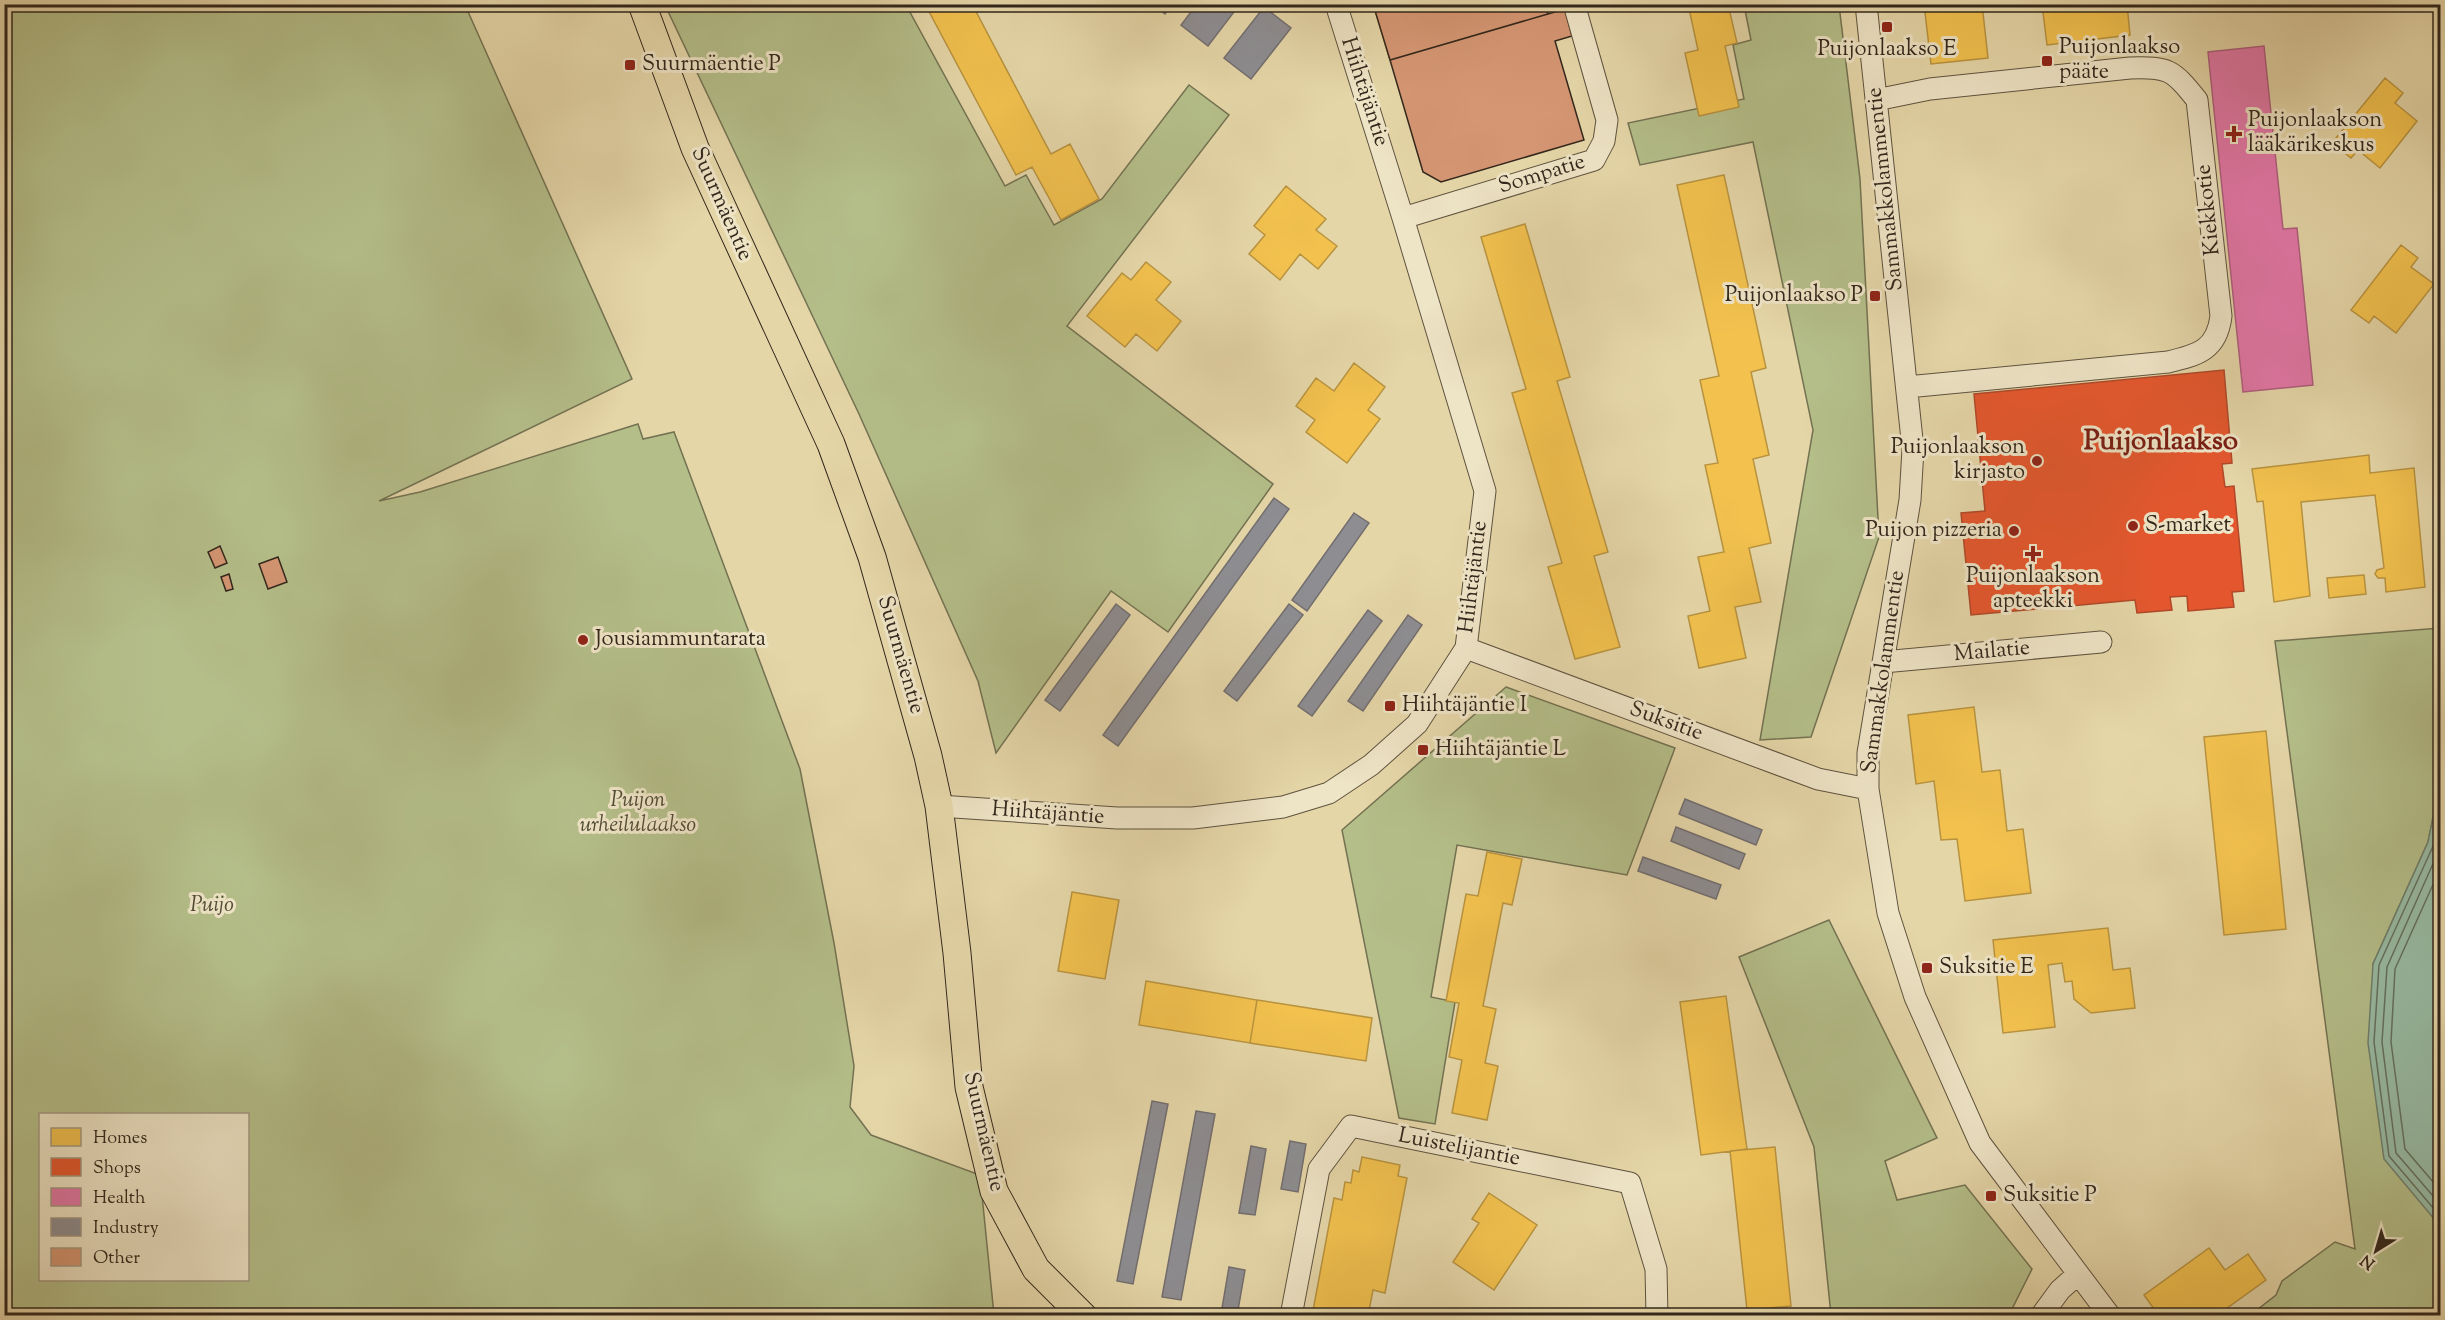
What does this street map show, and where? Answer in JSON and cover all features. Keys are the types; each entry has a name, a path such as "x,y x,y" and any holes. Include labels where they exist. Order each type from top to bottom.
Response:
{"main road":[{"name":"Suurmäentie","path":"642,4 695,148 838,465 872,557 928,756 939,806 957,953 969,1087 994,1191 1036,1269 1083,1316"}],"street":[{"name":"Hiihtäjäntie","path":"939,806 1150,818 1193,818 1283,807 1329,793 1379,758 1417,724 1466,648 1485,491 1336,4"},
{"name":"Sompatie","path":"1403,218 1594,160 1604,141 1607,120 1574,4"},
{"name":"Sammakkolammentie","path":"1866,4 1912,449 1910,500 1868,753 1868,789 1888,913 1915,997 1980,1143 2110,1316"},
{"name":"Kiekkotie","path":"1876,100 1930,89 2130,68 2160,68 2181,79 2197,99 2221,316 2219,332 2196,356 2168,362 1907,387"},
{"name":"Mailatie","path":"1883,662 2101,642"},
{"name":"Suksitie","path":"1466,648 1818,779 1868,789"},
{"name":"Luistelijantie","path":"1291,1316 1319,1169 1351,1126 1630,1183 1656,1269 1657,1316"},
{"path":"2041,1316 2060,1290 2078,1274"}],"green space":[{"path":"5,5 465,5 632,379 379,501 420,492 638,424 643,439 674,432 800,769 834,943 854,1066 850,1107 871,1135 980,1175 994,1315 5,1316"},
{"path":"665,5 906,5 1005,186 1026,175 1054,225 1102,199 1189,85 1229,115 1067,326 1273,484 1168,632 1111,591 996,753 978,681 859,414"},
{"path":"1744,5 1839,5 1860,179 1879,537 1811,737 1760,740 1813,430 1753,142 1640,165 1628,123 1744,99 1733,45 1751,40"},
{"path":"2440,628 2440,783 2428,842 2373,964 2440,1226 2440,1315 2249,1316 2276,1295 2282,1281 2335,1242 2355,1249 2275,641"},
{"path":"1506,687 1675,748 1627,875 1457,845 1431,997 1455,1002 1435,1124 1399,1118 1342,830"},
{"path":"1829,920 1937,1138 1885,1161 1897,1200 1965,1185 2032,1269 2009,1315 1831,1315 1814,1147 1739,957"}],"water":[{"path":"2440,783 2440,1226 2384,1159 2368,1043 2373,964 2428,842"}],"building: Homes":[{"path":"925,4 972,4 1051,154 1070,144 1099,199 1061,220 1032,167 1016,175"},
{"path":"1373,4 1417,4 1430,48 1390,60"},
{"path":"1502,4 1545,4 1548,14 1508,26"},
{"path":"1688,4 1728,4 1737,43 1725,46 1739,107 1699,116 1685,53 1698,50"},
{"path":"1924,4 1982,4 1988,58 1931,64"},
{"path":"2042,4 2127,4 2130,35 2047,45"},
{"path":"2385,78 2403,93 2395,103 2417,121 2380,168 2358,150 2351,158 2332,143"},
{"path":"1724,175 1766,368 1751,372 1769,455 1753,459 1771,543 1749,548 1761,602 1735,607 1746,658 1699,668 1688,616 1710,611 1698,557 1724,552 1705,465 1718,463 1700,380 1719,376 1677,185"},
{"path":"1286,186 1326,219 1316,230 1337,246 1318,269 1300,254 1280,280 1249,254 1265,235 1254,226"},
{"path":"1525,224 1570,377 1557,381 1608,552 1594,556 1620,647 1575,659 1548,567 1562,563 1512,393 1526,389 1481,237"},
{"path":"2401,245 2418,258 2411,267 2434,284 2396,333 2374,316 2369,323 2351,310"},
{"path":"1146,262 1171,282 1156,300 1181,321 1157,351 1136,334 1125,347 1087,316 1122,273 1131,280"},
{"path":"1354,363 1385,387 1368,410 1380,419 1347,463 1306,432 1315,420 1296,406 1316,378 1334,391"},
{"path":"2369,455 2370,473 2414,468 2425,587 2386,592 2385,578 2378,578 2375,574 2377,570 2384,568 2375,495 2301,502 2310,596 2274,602 2263,501 2257,502 2252,469"},
{"path":"2364,575 2366,594 2329,598 2327,578"},
{"path":"1974,707 1982,772 2000,770 2007,831 2023,829 2031,893 1965,901 1957,839 1941,840 1934,781 1916,784 1908,715"},
{"path":"2266,731 2286,929 2224,935 2204,737"},
{"path":"1487,852 1522,859 1512,905 1503,903 1483,1006 1496,1009 1485,1063 1498,1066 1487,1120 1452,1113 1462,1060 1449,1057 1459,1003 1446,1001 1466,894 1478,896"},
{"path":"1072,892 1119,900 1105,979 1058,971"},
{"path":"2108,928 2113,970 2130,968 2135,1008 2091,1013 2074,999 2072,981 2065,982 2062,963 2048,965 2055,1027 2003,1033 1993,940"},
{"path":"1146,981 1257,1000 1250,1043 1139,1025"},
{"path":"1726,996 1747,1149 1701,1155 1680,1002"},
{"path":"1257,1000 1372,1018 1366,1061 1250,1043"},
{"path":"1775,1147 1791,1306 1747,1310 1730,1151"},
{"path":"1362,1157 1400,1165 1398,1176 1407,1178 1385,1293 1373,1290 1368,1316 1312,1316 1334,1198 1342,1200 1345,1182 1351,1183 1353,1170 1359,1172"},
{"path":"1489,1193 1537,1225 1494,1290 1453,1262 1479,1223 1472,1219"},
{"path":"2209,1248 2225,1270 2248,1254 2266,1280 2216,1316 2159,1316 2144,1295"}],"building: Shops":[{"path":"2224,370 2232,463 2222,464 2225,487 2234,486 2244,591 2232,592 2234,607 2188,611 2187,596 2170,597 2172,610 2137,613 2135,600 1971,615 1961,513 1985,511 1974,394"}],"building: Health":[{"path":"2264,46 2283,229 2297,228 2313,385 2243,392 2208,52"}],"building: Industry":[{"path":"1152,4 1172,4 1165,14"},
{"path":"1197,4 1240,4 1208,46 1181,25"},
{"path":"1264,7 1291,28 1251,79 1224,58"},
{"path":"1274,498 1289,509 1118,746 1103,735"},
{"path":"1354,513 1369,523 1307,611 1292,600"},
{"path":"1116,604 1130,615 1060,711 1045,700"},
{"path":"1289,604 1303,615 1237,701 1224,691"},
{"path":"1368,610 1382,621 1312,716 1298,706"},
{"path":"1408,615 1422,625 1363,711 1348,701"},
{"path":"1685,799 1762,830 1756,845 1679,814"},
{"path":"1676,827 1745,854 1739,869 1671,841"},
{"path":"1643,857 1721,885 1716,899 1638,871"},
{"path":"1152,1101 1168,1104 1133,1284 1117,1281"},
{"path":"1196,1111 1215,1114 1181,1300 1162,1297"},
{"path":"1290,1141 1306,1144 1298,1192 1281,1189"},
{"path":"1251,1146 1266,1149 1255,1215 1239,1213"},
{"path":"1229,1267 1245,1270 1237,1316 1221,1314"}],"building: Other":[{"path":"1373,4 1545,4 1548,14 1390,60"},
{"path":"1565,9 1572,36 1555,41 1584,140 1441,182 1423,172 1390,60"},
{"path":"220,546 227,563 215,568 208,552"},
{"path":"278,557 287,582 268,589 259,564"},
{"path":"229,574 233,589 226,591 221,577"}],"place":[{"name":"Puijonlaakso E","path":"1887,27"},
{"name":"Puijonlaakso pääte","path":"2047,61"},
{"name":"Suurmäentie P","path":"630,65"},
{"name":"Puijonlaakson lääkärikeskus","path":"2234,134"},
{"name":"Puijonlaakso P","path":"1875,296"},
{"name":"Puijonlaakson kirjasto","path":"2037,461"},
{"name":"S-market","path":"2133,526"},
{"name":"Puijon pizzeria","path":"2014,531"},
{"name":"Puijonlaakson apteekki","path":"2033,554"},
{"name":"Jousiammuntarata","path":"583,640"},
{"name":"Hiihtäjäntie I","path":"1390,706"},
{"name":"Hiihtäjäntie L","path":"1423,750"},
{"name":"Suksitie E","path":"1927,968"},
{"name":"Suksitie P","path":"1991,1196"}],"district":[{"name":"Puijonlaakso","path":"2161,442"}],"park label":[{"name":"Puijon urheilulaakso","path":"638,814"},
{"name":"Puijo","path":"212,906"}]}
